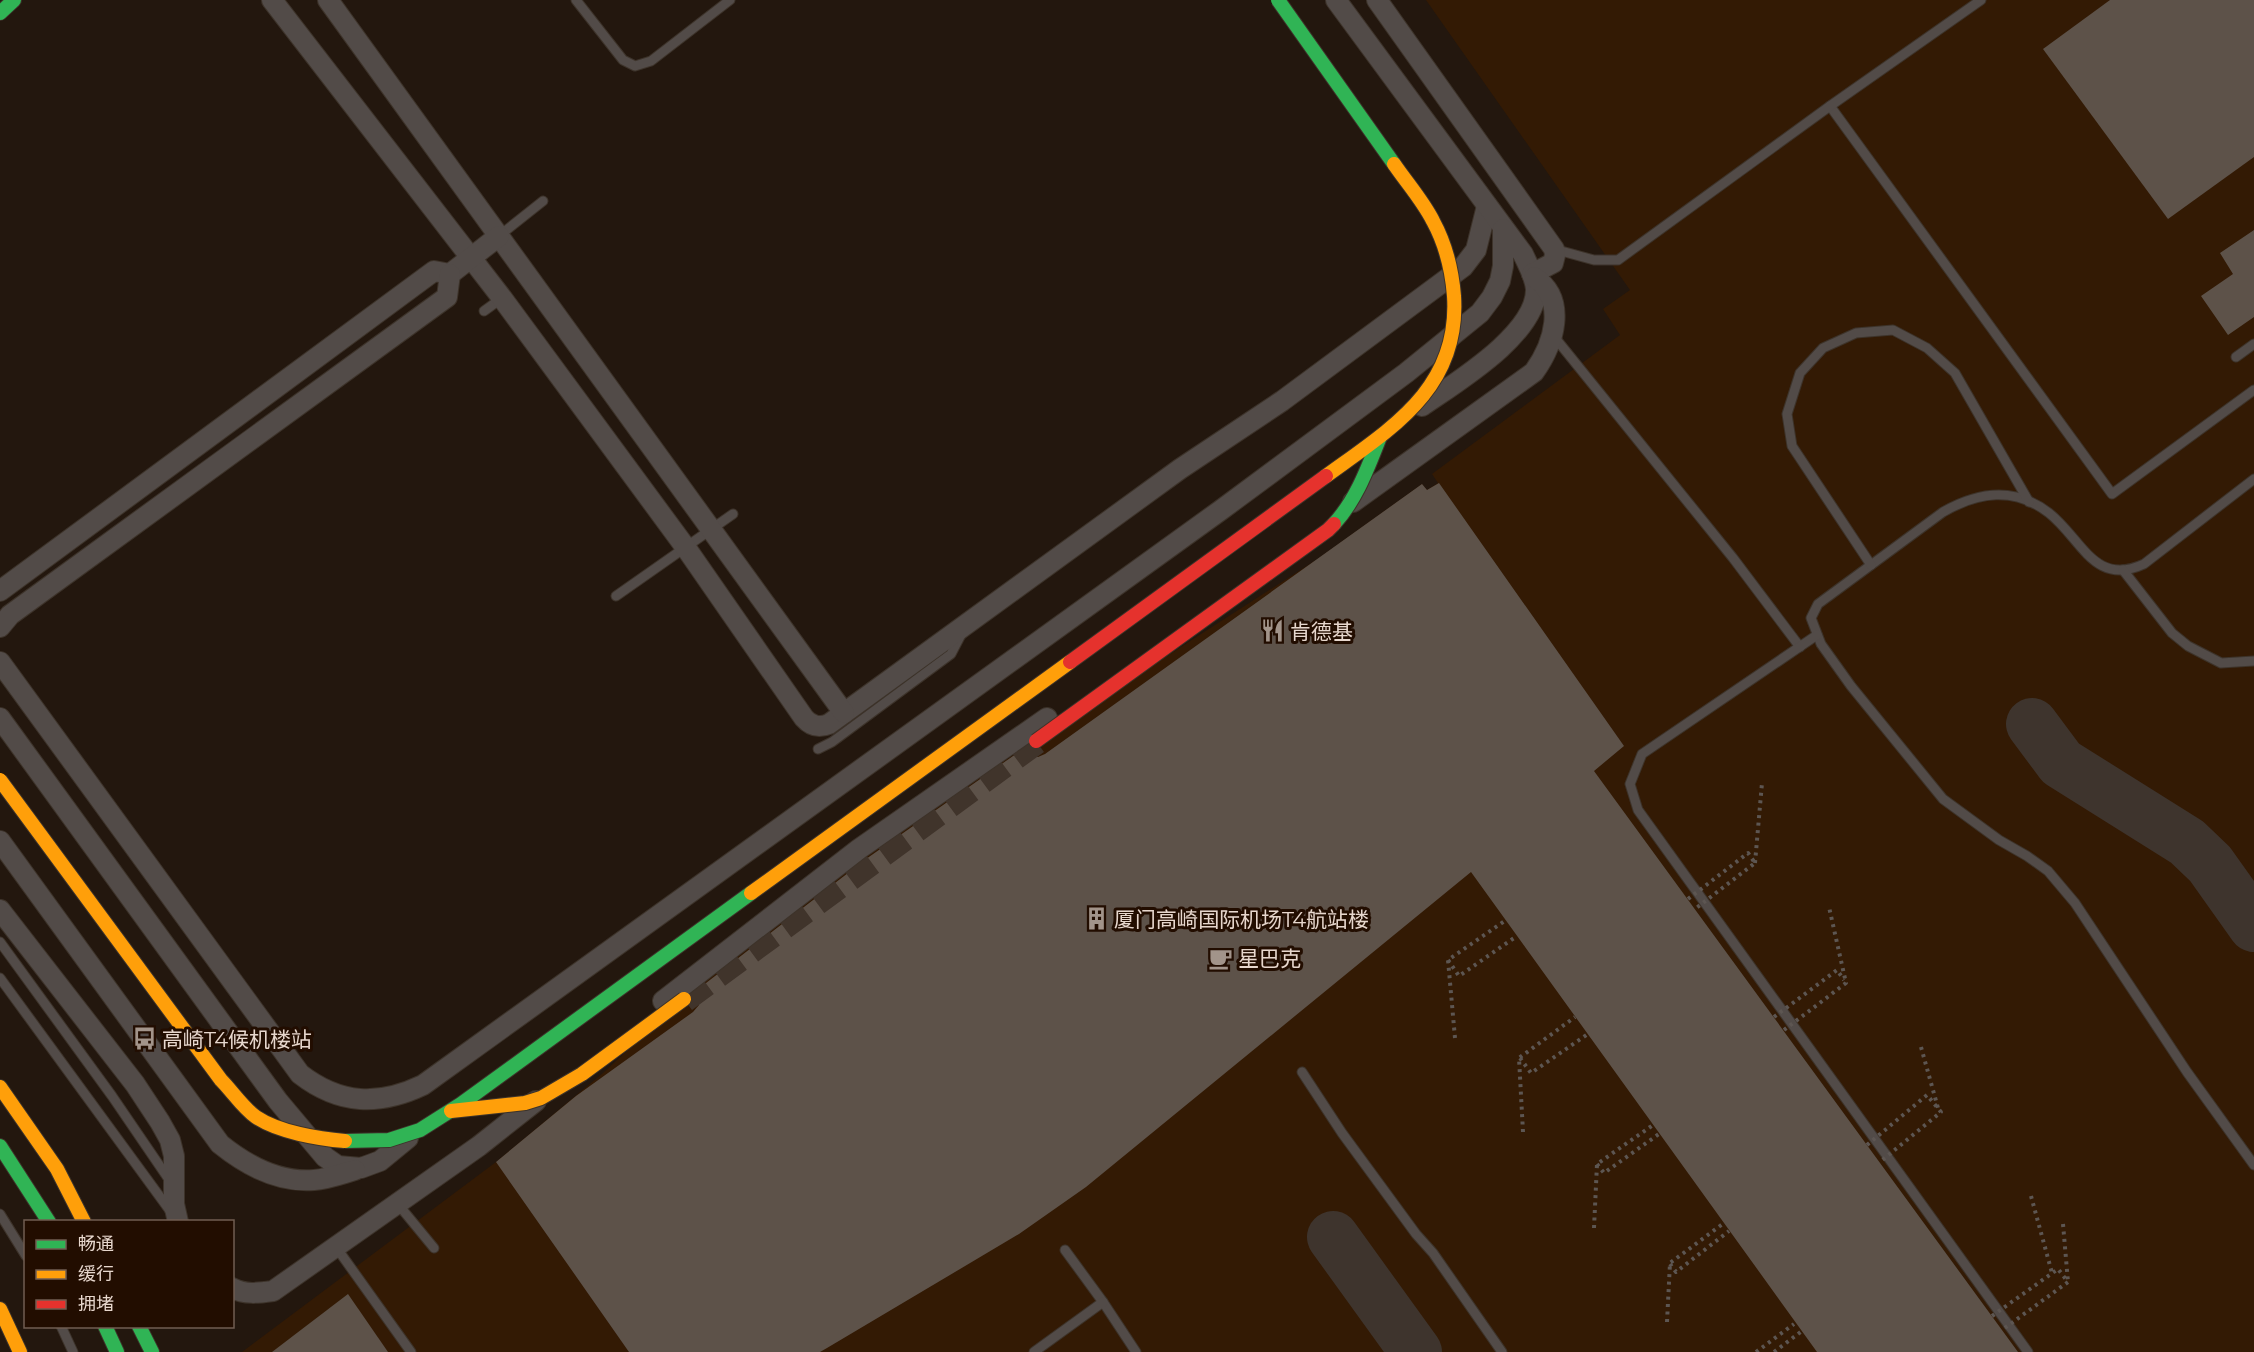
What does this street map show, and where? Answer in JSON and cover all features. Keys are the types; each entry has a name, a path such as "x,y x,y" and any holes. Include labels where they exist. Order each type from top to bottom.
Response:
{"main road":[{"path":"0,12 14,0"},
{"path":"0,780 221,1080 256,1117 289,1131 319,1139 389,1140 420,1130 1380,437 1406,416 1428,392 1444,363 1453,335 1456,311 1452,272 1443,243 1433,220 1278,0"},
{"path":"1036,741 1328,530 1342,516 1356,495 1366,476 1380,437"},
{"path":"449,1111 525,1103 542,1098 582,1074 684,999"},
{"path":"0,1088 57,1169 83,1220"},
{"path":"0,1146 48,1220"},
{"path":"0,1309 20,1352"},
{"path":"106,1328 117,1352"},
{"path":"140,1328 152,1352"}],"street":[{"path":"272,0 502,298 686,548 810,724 824,726 844,713 1180,469 1300,388 1463,267 1476,250 1487,206"},
{"path":"328,0 844,713"},
{"path":"0,841 220,1144 239,1159 258,1169 295,1179 314,1180 380,1161 482,1076 1486,361 1527,319 1535,296 1533,275 1523,254 1336,0"},
{"path":"1377,0 1554,249 1556,255 1553,263 1533,275"},
{"path":"0,662 300,1074 316,1087 339,1096 362,1100 403,1095 443,1071 1221,510 1406,372 1480,313 1492,297 1500,282 1503,266 1503,229"},
{"path":"0,627 10,615 447,297 450,274 499,237"},
{"path":"0,591 434,271 450,274"},
{"path":"234,1289 238,1292 256,1293 273,1291 336,1247 479,1146 859,849 1521,383 1534,372 1541,362 1552,334 1554,314 1551,295 1533,275"},
{"path":"0,718 278,1101 325,1157 338,1166 361,1168"},
{"path":"0,910 135,1084 160,1122 170,1140 174,1156 174,1204 178,1220"}],"lane":[{"path":"576,0 623,60 635,66 651,61 730,0"},
{"path":"1554,249 1594,260 1617,260 1981,0"},
{"path":"1830,106 2112,494 2254,390"},
{"path":"499,237 543,201"},
{"path":"484,311 502,298"},
{"path":"1871,565 1792,446 1787,414 1800,373 1822,348 1856,333 1893,330 1927,348 1955,373 2030,502"},
{"path":"1552,334 1733,558 1800,647"},
{"path":"2236,357 2254,344"},
{"path":"2254,479 2144,564 2131,570 2114,571 2101,566 2050,514 2030,502 2014,497 1988,494 1964,500 1942,512 1818,604 1811,618 1817,635 1851,686 1943,799 1999,840 2048,871 2068,895 2187,1072 2254,1165"},
{"path":"616,596 733,514"},
{"path":"2123,570 2172,633 2188,646 2221,663 2254,661"},
{"path":"818,749 832,742 951,654 965,626"},
{"path":"1817,635 1642,754 1630,784 1632,793 1638,810 2028,1352"},
{"path":"0,942 112,1096 175,1188"},
{"path":"0,978 177,1220"},
{"path":"1302,1072 1342,1133 1416,1234 1433,1253 1502,1352"},
{"path":"397,1203 434,1248"},
{"path":"0,1214 24,1253"},
{"path":"336,1247 411,1352"},
{"path":"1065,1250 1136,1352"},
{"path":"1034,1352 1103,1302"},
{"path":"62,1328 73,1352"}],"path":[{"path":"1695,909 1755,863 1762,783"},
{"path":"1688,899 1748,854 1755,863"},
{"path":"1829,908 1846,983"},
{"path":"1448,960 1506,921"},
{"path":"1448,960 1459,976 1516,936"},
{"path":"1448,960 1455,1038"},
{"path":"1774,1017 1837,970 1846,983"},
{"path":"1784,1030 1846,983"},
{"path":"1519,1058 1575,1017"},
{"path":"1519,1058 1531,1073 1587,1034"},
{"path":"1880,1162 1941,1112 1922,1047"},
{"path":"1519,1058 1523,1132"},
{"path":"1867,1145 1927,1095 1938,1108"},
{"path":"1597,1164 1653,1125"},
{"path":"1597,1164 1604,1173 1659,1134"},
{"path":"1593,1228 1597,1164"},
{"path":"2031,1196 2052,1273"},
{"path":"1670,1263 1724,1223"},
{"path":"2063,1224 2068,1282"},
{"path":"1670,1263 1676,1272 1730,1231"},
{"path":"1667,1322 1670,1263"},
{"path":"1992,1316 2058,1269 2068,1282"},
{"path":"2002,1330 2068,1282"},
{"path":"1756,1352 1794,1324"},
{"path":"1774,1352 1802,1331"}],"shaded area":[{"path":"1426,0 2254,0 2254,1352 242,1352 496,1162 603,1073 711,973 790,909 945,799 1316,560 1422,484 1427,490 1438,483 1432,474 1620,335 1603,309 1630,290"}],"building":[{"path":"2110,0 2254,0 2254,157 2168,219 2043,49"},
{"path":"2254,230 2254,317 2228,335 2201,296 2233,274 2220,253"},
{"name":"厦门高崎国际机场T4航站楼","path":"1439,483 1624,746 1594,771 2018,1352 1817,1352 1471,872 1086,1187 1019,1234 820,1352 629,1352 496,1162 576,1096 693,1012 699,1005 700,997 697,990 866,859 1023,749 1030,756 1038,757 1045,754 1422,484 1427,490"},
{"path":"348,1294 388,1352 272,1352"}],"taxiway":[{"path":"2032,724 2061,763 2187,842 2210,864 2254,926"},
{"path":"1333,1237 1416,1352"}],"tunnel":[{"path":"684,999 1036,741"}],"traffic: fast":[{"path":"0,13 14,0"},
{"path":"1278,0 1394,164"},
{"path":"1334,524 1355,493 1380,437"},
{"path":"345,1141 389,1140 420,1130 461,1104 751,893"},
{"path":"0,1146 48,1220"},
{"path":"106,1328 117,1352"},
{"path":"140,1328 152,1352"}],"traffic: slow":[{"path":"1326,476 1375,441 1417,402 1434,381 1446,356 1453,328 1453,287 1450,267 1441,238 1425,206 1394,164"},
{"path":"751,893 1070,662"},
{"path":"0,780 221,1080 247,1109 265,1122 287,1131 345,1141"},
{"path":"451,1111 525,1103 541,1098 582,1074 684,999"},
{"path":"0,1087 57,1169 83,1220"},
{"path":"0,1309 20,1352"}],"traffic: jam":[{"path":"1070,662 1326,476"},
{"path":"1036,741 1334,524"}],"place":[{"name":"肯德基","path":"1272,631"},
{"name":"厦门高崎国际机场T4航站楼","path":"1096,919"},
{"name":"星巴克","path":"1220,958"},
{"name":"高崎T4候机楼站","path":"144,1039"}]}
